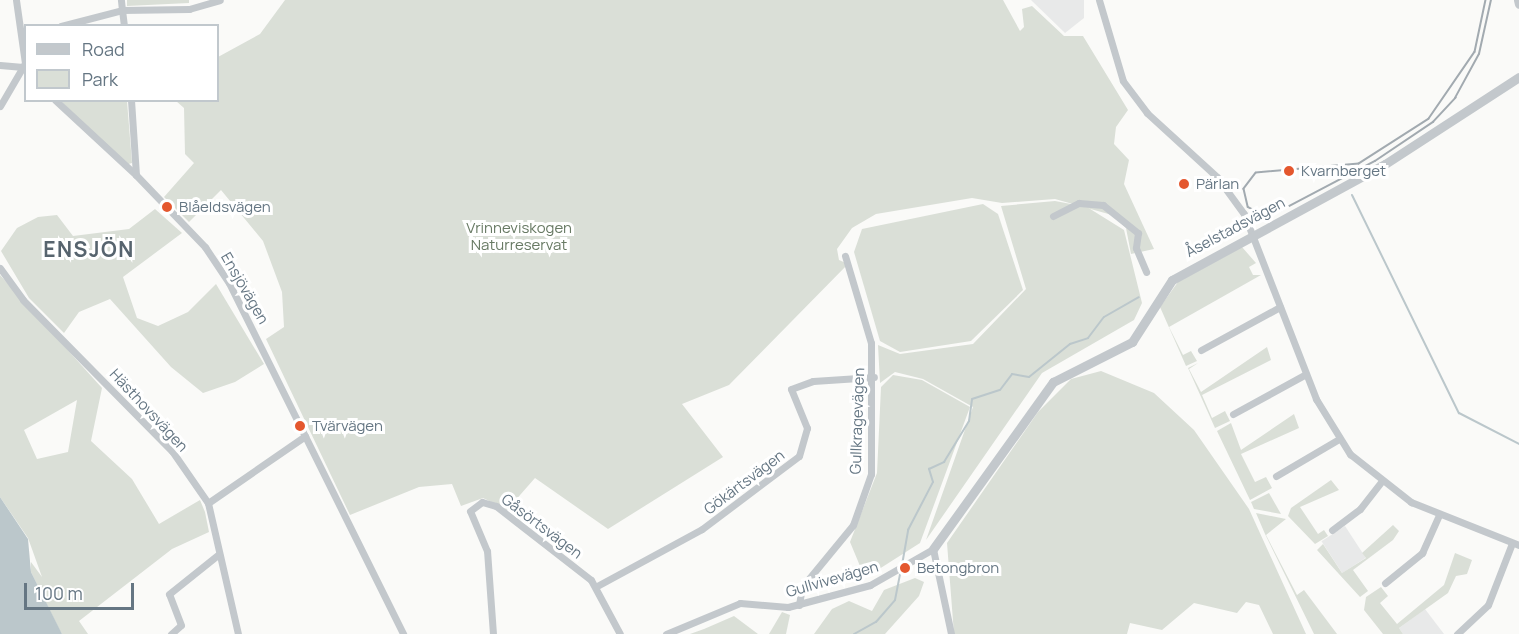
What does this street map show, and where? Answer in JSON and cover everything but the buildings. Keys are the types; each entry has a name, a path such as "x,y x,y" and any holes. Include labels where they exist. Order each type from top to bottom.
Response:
{"street":[{"path":"16,0 24,60"},
{"path":"121,0 124,24"},
{"path":"69,24 122,10 189,9 220,0"},
{"path":"1099,0 1123,81 1147,112 1227,189 1255,234 1306,374 1339,439 1381,482 1439,515 1515,544 1488,605 1456,634"},
{"path":"1518,0 1519,4"},
{"path":"0,65 24,67"},
{"path":"0,106 24,69"},
{"name":"Åselstadsvägen","path":"933,549 1053,381 1132,342 1172,280 1385,164 1519,77"},
{"path":"57,102 136,175"},
{"path":"131,102 136,175"},
{"name":"Ensjövägen","path":"136,175 216,262 403,634"},
{"path":"1053,216 1079,203 1102,204 1138,233 1136,248 1146,272"},
{"name":"Gullkragevägen","path":"799,605 802,587 838,548 867,488 874,377 871,343 845,256"},
{"name":"Hästhovsvägen","path":"0,268 23,300 172,451 208,503 238,634"},
{"path":"1201,350 1280,307"},
{"path":"1233,414 1306,374"},
{"name":"Gökärtsvägen","path":"597,586 702,530 800,456 807,428 791,388 813,381 874,377"},
{"path":"208,503 305,436"},
{"path":"1276,476 1339,439"},
{"path":"1332,530 1360,509 1381,482"},
{"name":"Gåsörtsvägen","path":"493,634 488,551 470,511 476,503 496,506 597,586 620,634"},
{"path":"1385,583 1422,553 1439,515"},
{"path":"933,549 951,634"},
{"name":"Gullvivevägen","path":"666,634 740,603 799,605 870,585 933,549"},
{"path":"171,634 181,626 169,594 219,554"}],"shaded area":[{"path":"1031,0 1084,0 1084,18 1065,33"},
{"path":"0,497 28,539 31,572 62,634 0,634"},
{"path":"1345,526 1366,558 1342,573 1322,541"},
{"path":"1425,609 1444,634 1403,634 1399,628"}],"green space":[{"path":"127,0 189,0 189,3 127,6"},
{"name":"Vrinneviskogen Naturreservat","path":"285,0 1003,0 1020,31 1024,27 1022,9 1032,6 1064,36 1083,36 1128,110 1116,127 1114,144 1129,160 1124,184 1154,249 1131,254 1126,228 1112,215 1055,199 1002,203 972,198 876,214 852,228 837,249 839,260 848,264 729,385 682,404 723,457 608,529 535,478 507,510 483,498 461,506 452,484 419,487 350,515 266,339 284,327 282,292 263,241 221,190 189,222 164,197 194,163 185,154 184,108 177,102 219,102 219,56 260,34"},
{"path":"62,102 127,102 132,163 125,165"},
{"path":"1055,201 1087,207 1124,230 1142,303 1134,320 1042,373 926,540 973,407 923,379 895,372 880,383 878,345 900,354 973,344 1026,289 1001,206"},
{"path":"983,204 998,214 1023,290 971,341 900,352 880,341 854,252 862,229"},
{"path":"155,209 182,233 123,277 137,318 158,326 188,312 216,284 264,364 235,382 203,393 171,367 110,299 79,312 64,333 29,298 1,251 17,228 38,217 57,215 73,236 129,229"},
{"path":"1242,247 1256,263 1249,267 1253,275 1261,275 1169,327 1183,355 1191,351 1197,361 1186,366 1160,307 1178,282"},
{"path":"0,275 102,388 91,441 132,479 159,524 200,500 209,532 172,549 79,621 88,634 62,634 31,572 31,562 42,577 28,538 0,497","holes":["77,400 68,452 37,459 24,430"]},
{"path":"1267,347 1271,360 1202,395 1212,418 1225,411 1230,421 1215,428 1188,368 1198,363 1189,369 1201,392"},
{"path":"1101,371 1154,393 1194,430 1249,509 1306,634 1273,634 1259,605 1246,602 1237,613 1194,603 1162,630 1130,623 1127,634 954,634 947,543 1038,412 1071,379"},
{"path":"893,375 922,380 970,407 920,543 865,578 850,542 877,473 881,387"},
{"path":"1294,414 1299,428 1241,454 1255,482 1266,477 1272,488 1250,500 1217,431 1231,423 1241,450"},
{"path":"1331,480 1339,490 1300,507 1318,534 1324,530 1328,536 1315,544 1288,516 1291,508"},
{"path":"1269,493 1281,514 1254,509 1251,502"},
{"path":"1256,513 1286,519 1266,535 1297,595 1304,590 1337,634 1314,634 1265,534"},
{"path":"1393,525 1399,531 1393,540 1353,570 1368,591 1360,597 1317,550 1323,544 1342,573 1366,558 1362,553"},
{"path":"1455,553 1472,560 1467,574 1456,576 1448,593 1399,628 1403,634 1383,634 1364,610 1366,597 1381,587 1388,596 1380,603 1397,624 1444,585"},
{"path":"915,578 924,582 919,596 885,634 814,634 832,609 849,601 872,611 884,590"},
{"path":"782,612 790,615 786,634 769,634"},
{"path":"734,616 758,634 690,634 704,629"}],"waterway":[{"path":"1352,195 1459,413 1519,444"},
{"path":"902,565 908,530 933,482 929,469 944,462 969,421 972,399 1000,390 1012,374 1029,377 1070,344 1088,338 1104,317 1139,297"},
{"path":"854,634 876,622 895,600 901,570"}],"tram line":[{"path":"1486,0 1475,52 1429,119 1359,164 1256,173 1244,189 1248,207 1263,215 1280,211 1375,161 1433,122 1455,98 1479,54 1491,0"}],"place":[{"name":"Kvarnberget","path":"1289,171"},
{"name":"Pärlan","path":"1184,184"},
{"name":"Blåeldsvägen","path":"167,207"},
{"name":"Tvärvägen","path":"300,426"},
{"name":"Betongbron","path":"905,568"}],"district":[{"name":"ENSJÖN","path":"89,249"}]}
